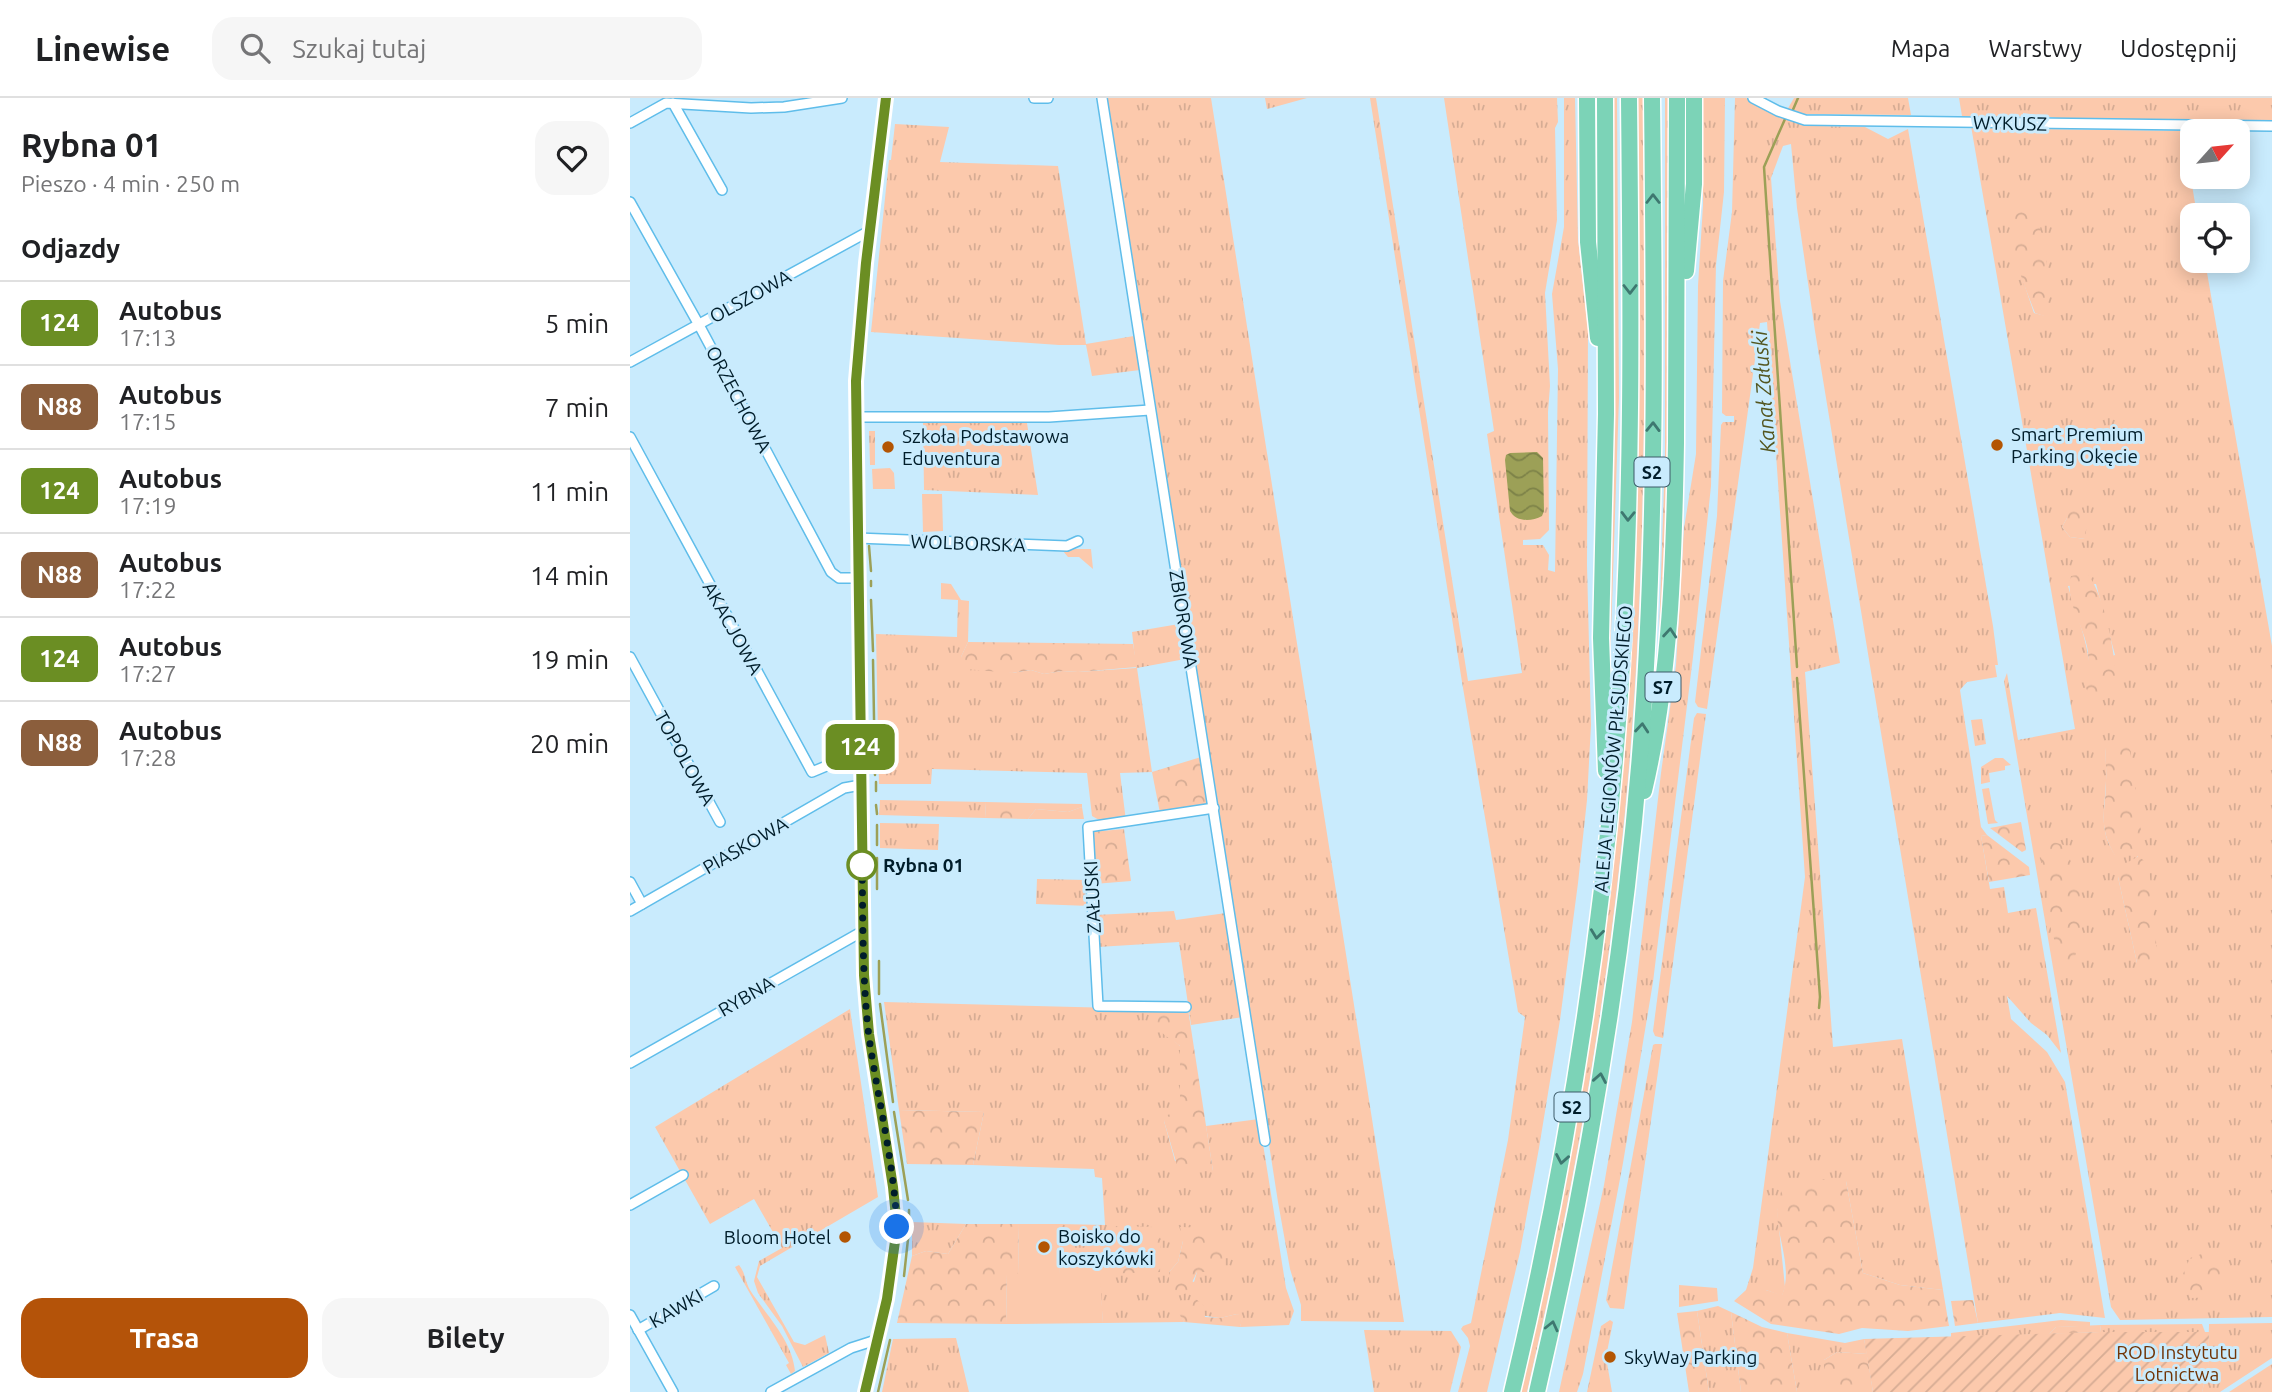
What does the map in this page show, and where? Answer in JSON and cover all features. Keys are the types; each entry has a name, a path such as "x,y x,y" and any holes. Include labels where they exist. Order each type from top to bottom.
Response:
{"highway":[{"path":"1587,98 1588,242 1606,414"},
{"path":"1605,98 1606,414 1601,650 1609,818"},
{"name":"ALEJA LEGIONÓW PIŁSUDSKIEGO","path":"1512,1392 1540,1270 1568,1127 1591,983 1609,818 1621,681 1628,537 1629,98"},
{"name":"ALEJA LEGIONÓW PIŁSUDSKIEGO","path":"1536,1392 1580,1195 1609,1027 1632,845 1644,701 1651,538 1652,98"},
{"name":"S7","path":"1632,845 1654,747 1670,632 1675,527 1678,322 1677,98"},
{"path":"1678,322 1688,258 1695,184 1694,98"}],"street":[{"path":"630,122 668,101 751,108 784,102 842,98"},
{"path":"865,1392 887,1299 897,1227 869,1034 863,931 857,538 857,366 886,98"},
{"path":"1034,98 1048,98"},
{"name":"ZBIOROWA","path":"1102,98 1265,1141"},
{"name":"WYKUSZ","path":"1753,98 1778,111 1805,120 2272,126"},
{"path":"668,101 722,190"},
{"name":"ORZECHOWA","path":"630,202 831,572 839,578 859,578"},
{"name":"OLSZOWA","path":"630,362 871,230"},
{"path":"856,417 1049,417 1150,410"},
{"name":"AKACJOWA","path":"630,438 811,772 860,755"},
{"name":"WOLBORSKA","path":"857,538 1067,547 1078,541"},
{"name":"TOPOLOWA","path":"630,657 720,822"},
{"name":"PIASKOWA","path":"630,911 844,788 861,785"},
{"name":"ZAŁUSKI","path":"1186,1007 1098,1006 1088,827 1214,808"},
{"path":"630,882 642,904"},
{"name":"RYBNA","path":"630,1063 863,931"},
{"path":"630,1205 683,1175"},
{"name":"KAWKI","path":"638,1330 714,1286"},
{"path":"630,1315 673,1392"},
{"path":"771,1392 851,1348 876,1340"}],"green space":[{"path":"1106,98 1211,98 1404,1322 1301,1321 1301,1305 1290,1269 1278,1202"},
{"path":"1265,98 1307,98 1267,109"},
{"path":"1370,98 1376,98 1468,681 1522,673 1487,434 1494,431 1444,98 1557,98 1557,220 1545,293 1550,386 1549,530 1540,539 1523,540 1523,545 1543,545 1549,555 1548,570 1555,572 1558,369 1552,294 1564,227 1564,98 1575,98 1578,239 1588,330 1587,565 1591,725 1587,800 1560,1020 1539,1148 1520,1252 1487,1392 1458,1392 1470,1346 1461,1329 1471,1323 1508,1140 1525,1017 1518,1012 1462,682"},
{"path":"1612,98 1617,98 1619,398 1610,662"},
{"path":"1638,98 1644,98 1644,438 1639,609 1628,779 1601,1011 1575,1164 1527,1392 1521,1392 1569,1164 1595,1011 1622,779 1637,524"},
{"path":"1665,98 1669,98 1670,456 1664,631 1658,665 1665,456"},
{"path":"1703,98 1725,98 1724,192 1716,265 1711,486 1693,657 1653,982 1623,1163 1583,1374 1577,1392 1559,1392 1604,1185 1632,1022 1676,665 1684,528 1696,454 1698,286 1703,205"},
{"path":"1735,98 1746,98 1794,121 1817,126 1865,127 1888,139 1908,129 1998,665 1995,665 1997,677 1967,682 1960,690 1981,827 1987,835 1981,836 1990,889 2004,887 2008,913 2036,908 2061,1053 2047,1035 2031,1023 2007,996 2011,1019 2047,1052 2065,1082 2105,1318 2060,1313 1978,1323 1815,331 1797,208 1791,144 1783,146 1771,178 1780,301 1840,663 1805,672 1833,1047 1902,1039 1943,1290 1900,1285 1863,1273 1846,1181 1777,1209 1785,1287 1782,1296 1766,1290 1746,1290 1753,1268 1805,877 1767,322 1760,323 1707,709 1698,707 1695,702 1717,516 1721,425 1723,422 1734,422 1734,416 1722,413 1723,281 1732,212"},
{"path":"1794,98 1908,98 1911,115 1796,116 1787,110"},
{"path":"1959,98 2272,98 2272,120 2064,119 2023,113 2023,119 1962,116"},
{"path":"895,124 949,127 940,162 1058,166 1086,344 1134,336 1140,370 1092,376 1086,345 871,332"},
{"path":"1971,126 2180,131 2180,189 2193,189 2195,203 2180,203 2180,273 2207,273 2272,646 2272,1317 2120,1320 2111,1307 2004,681 2007,673 2018,740 2075,729","holes":["2011,215 2047,316 2034,313 2013,241","2067,498 2085,539 2070,537 2062,527 2067,518","2096,584 2115,655 2089,664 2068,586","2106,748 2115,855 2104,828","2138,856 2137,963 2118,877"]},
{"path":"2026,193 2038,222 2045,253 2047,317 2035,313 2012,240 2011,216"},
{"path":"923,422 1027,423 1038,495 924,490"},
{"path":"869,431 875,431 875,465 870,465"},
{"path":"890,468 894,473 895,489 873,489 872,469"},
{"path":"922,494 942,494 943,531 923,532"},
{"path":"2067,498 2079,500 2087,524 2085,539 2070,537 2062,527 2067,518"},
{"path":"1091,549 1093,569 1079,557 1068,557 1063,551"},
{"path":"2087,573 2099,596 2112,643 2117,686 2109,697 2089,695 2082,678 2088,664 2088,652 2070,587 2071,576"},
{"path":"941,583 951,584 961,600 969,601 968,642 961,657 1012,673 1031,670 1044,674 1136,668 1132,632 1179,624 1185,659 1137,668 1152,772 1120,773 1126,821 1101,821 1092,816 1087,773 932,769 931,784 879,784 876,634 957,637 958,600 941,599"},
{"path":"968,642 1133,644 1137,667 1044,674 1031,670 1012,673 965,669 961,657"},
{"path":"1697,713 1706,714 1663,1038 1655,1036 1653,1031 1694,718"},
{"path":"1982,719 1986,744 1975,746 1971,720"},
{"path":"2121,738 2130,750 2141,830 2134,851 2115,856 2104,827 2106,752 2107,742"},
{"path":"1201,757 1210,804 1160,813 1152,772"},
{"path":"1995,758 2003,758 2011,765 2005,766 2005,770 1989,773 1990,782 1981,784 1981,767"},
{"path":"1989,788 1995,820 1998,823 1988,824 1982,789"},
{"path":"880,800 986,802 985,818 879,815"},
{"path":"986,802 1082,804 1082,807 1068,812 1036,809 1028,819 985,818"},
{"path":"1082,807 1084,819 1028,819 1036,809 1068,812"},
{"path":"2021,822 2026,850 2022,852 1990,828"},
{"path":"880,823 939,824 938,850 880,848"},
{"path":"1124,829 1131,881 1094,884 1091,832"},
{"path":"1987,835 2029,867 2030,875 1989,882 1981,836"},
{"path":"2043,839 2064,845 2079,889 2082,903 2081,931 2073,962 2061,962 2049,922 2048,896 2041,857"},
{"path":"2139,856 2149,866 2157,952 2151,968 2137,963 2118,877 2119,867"},
{"path":"1037,879 1088,880 1090,906 1036,904"},
{"path":"1174,911 1176,920 1226,913 1243,1017 1191,1025 1179,942 1098,947 1096,915"},
{"path":"884,1002 1155,1009 1174,1041 1180,1046 1180,1113 1164,1121 1175,1161 1213,1171 1206,1126 1259,1119 1286,1288 1294,1311 1289,1325 1240,1327 1242,1317 1237,1314 1220,1318 1179,1312 1184,1322 1103,1323 1099,1274 1059,1274 1060,1224 1105,1225 1102,1178 1095,1177 1094,1169 973,1165 984,1112 899,1110","holes":["1183,1241 1197,1272 1194,1282 1169,1272 1178,1262"]},
{"path":"850,1009 878,1197 760,1266 757,1277 794,1342 805,1345 825,1335 829,1353 803,1367 782,1326 758,1293 754,1281 759,1261 782,1248 754,1199 710,1224 655,1127"},
{"path":"1155,1009 1188,1009 1213,1171 1179,1172 1164,1121 1167,1115 1180,1112 1180,1046 1158,1028"},
{"path":"1655,1044 1662,1044 1624,1309 1610,1308 1606,1300"},
{"path":"899,1110 984,1112 973,1165 907,1164"},
{"path":"1808,1178 1846,1181 1863,1273 1900,1285 1943,1290 1949,1326 1908,1331 1862,1328 1839,1334 1771,1324 1734,1301 1746,1290 1766,1290 1782,1295 1786,1275 1778,1203 1782,1189"},
{"path":"912,1222 966,1224 948,1254 926,1251 912,1256"},
{"path":"966,1224 1019,1224 1018,1275 1007,1274 1006,1324 897,1323 912,1256 926,1251 948,1254"},
{"path":"1019,1224 1060,1224 1059,1274 1100,1274 1103,1323 1006,1324 1007,1274 1018,1274"},
{"path":"1116,1226 1156,1227 1161,1240 1160,1272 1100,1274 1105,1246"},
{"path":"1180,1227 1220,1228 1226,1272 1197,1272 1187,1293 1174,1297 1169,1291 1169,1272 1178,1262 1183,1241"},
{"path":"2210,1251 2221,1271 2224,1290 2218,1297 2191,1298 2183,1274 2190,1258"},
{"path":"739,1265 750,1290 789,1349 795,1371 791,1374 786,1365 789,1363 735,1267"},
{"path":"1679,1285 1717,1288 1718,1301 1679,1307"},
{"path":"1196,1299 1203,1305 1205,1317 1220,1318 1237,1314 1243,1316 1240,1327 1184,1322 1178,1312 1185,1301"},
{"path":"1973,1300 1978,1323 1955,1326 1951,1301"},
{"path":"1718,1306 1731,1312 1741,1392 1709,1392 1697,1311"},
{"path":"1697,1311 1709,1392 1689,1392 1677,1313"},
{"path":"1731,1312 1762,1327 1787,1333 1797,1392 1741,1392"},
{"path":"1610,1320 1613,1322 1606,1357 1612,1392 1587,1392 1601,1326"},
{"path":"2061,1320 2090,1322 2090,1326 2056,1327 2049,1334 1951,1338 1951,1333"},
{"path":"2272,1323 2272,1358 2220,1392 2202,1392 2208,1368 2209,1324"},
{"path":"2202,1324 2205,1332 2100,1332 2101,1325"},
{"path":"2101,1325 2100,1332 2049,1334 2056,1327"},
{"path":"1364,1330 1451,1331 1461,1347 1450,1392 1374,1392"},
{"name":"ROD Instytutu Lotnictwa","path":"2100,1332 2209,1332 2208,1368 2202,1392 1873,1392 1864,1339"},
{"path":"1787,1333 1845,1343 1864,1339 1867,1354 1837,1352 1824,1360 1824,1392 1797,1392"},
{"path":"956,1338 969,1392 882,1392 893,1339"},
{"path":"1837,1352 1867,1354 1873,1392 1824,1392 1824,1360"},
{"path":"2272,1364 2272,1392 2229,1392"}],"water":[{"path":"1537,452 1543,458 1544,511 1538,518 1520,519 1510,511 1506,455"}],"waterway":[{"name":"Kanał Załuski","path":"1792,112 1798,98"},
{"name":"Kanał Załuski","path":"1785,119 1764,167 1797,667"},
{"path":"869,546 871,571"},
{"path":"871,581 871,586"},
{"path":"871,600 873,651"},
{"path":"873,660 875,775"},
{"name":"Kanał Załuski","path":"1797,678 1819,1008"},
{"path":"876,782 876,791"},
{"path":"876,805 877,814"},
{"path":"877,825 877,845"},
{"path":"877,858 877,889"},
{"path":"879,961 879,994"},
{"path":"880,1004 893,1102"},
{"path":"894,1112 908,1200"},
{"path":"909,1210 909,1219"},
{"path":"904,1276 909,1230"},
{"path":"878,1392 890,1340"}],"bus line":[{"name":"124","path":"865,1392 887,1299 897,1227 869,1034 864,975 856,514 856,381 866,263 886,98"}],"place":[{"name":"Smart Premium Parking Okęcie","path":"1997,445"},
{"name":"Szkoła Podstawowa Eduventura","path":"888,447"},
{"name":"Rybna 01","path":"862,865"},
{"name":"Bloom Hotel","path":"845,1237"},
{"name":"Boisko do koszykówki","path":"1044,1247"},
{"name":"SkyWay Parking","path":"1610,1357"}],"route":[{"path":"862,865 862,860 869,1034 897,1227"}]}
